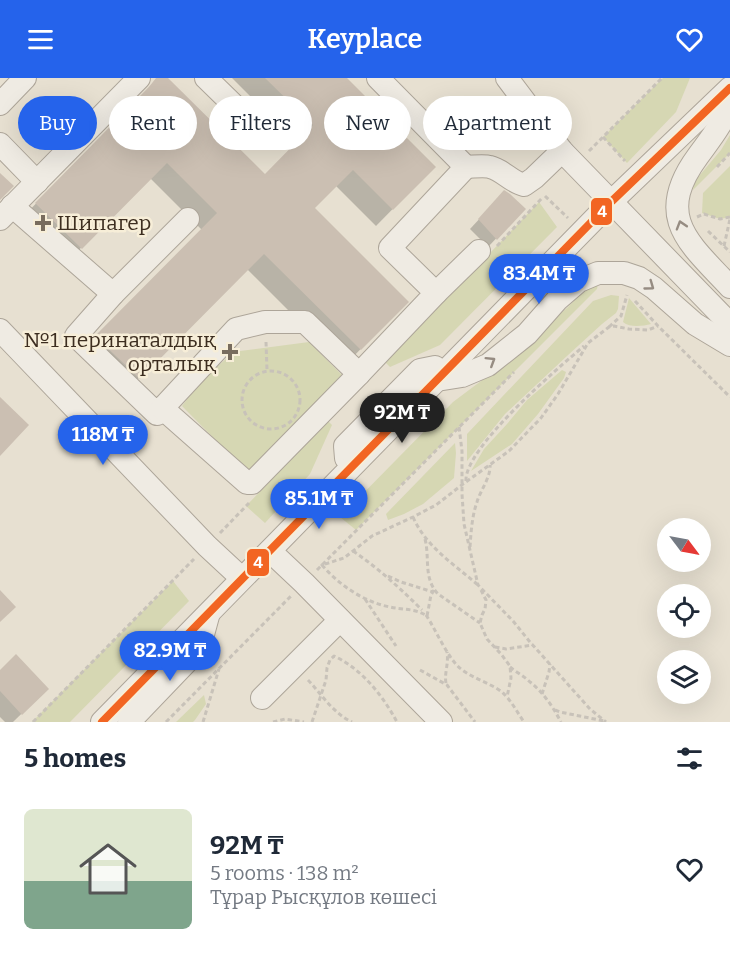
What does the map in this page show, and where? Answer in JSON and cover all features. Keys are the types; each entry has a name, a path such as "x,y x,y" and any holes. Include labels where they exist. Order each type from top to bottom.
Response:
{"street":[{"path":"0,104 25,78"},
{"path":"113,294 6,212 139,78"},
{"path":"206,78 224,96"},
{"path":"378,78 466,167 490,167 524,186 562,151"},
{"path":"507,78 562,151 730,324"},
{"path":"90,722 346,458 436,374 730,88"},
{"path":"730,101 717,130 690,166 681,185 678,209 680,226 690,244 730,287"},
{"path":"0,144 37,182"},
{"path":"435,293 390,248 466,167"},
{"path":"188,219 113,294 76,336 157,414 236,330 264,322 305,322 359,374"},
{"path":"162,408 247,483 252,483 435,293 479,251"},
{"path":"436,374 462,376 488,364 527,334 557,300 579,281 598,273 624,273 639,278 695,324 730,345"},
{"path":"0,330 207,546 235,572"},
{"path":"102,722 270,551 436,374"},
{"path":"270,551 441,722"},
{"path":"129,722 199,649 208,614"},
{"path":"262,698 340,620"}],"path":[{"path":"603,137 627,163"},
{"path":"545,195 568,218"},
{"path":"695,218 704,214 720,219 730,218 724,246"},
{"path":"622,289 730,397"},
{"path":"464,482 469,466 480,449 508,415 563,364 621,316 627,293"},
{"path":"264,322 267,370"},
{"path":"609,327 648,330 658,326"},
{"path":"322,565 344,558 372,536 436,505 464,482 509,451 541,418 588,343"},
{"path":"563,364 570,364 572,369"},
{"path":"166,722 517,369"},
{"path":"267,370 284,372 297,384 301,400 296,416 284,427 266,430 251,422 242,408 242,391 252,377 267,370"},
{"path":"459,427 464,482 464,524 478,585 486,600 480,623"},
{"path":"470,554 476,506 491,469 490,465"},
{"path":"413,517 418,528 435,549 478,585 513,621 590,709 606,722"},
{"path":"425,538 428,577 433,591 427,616"},
{"path":"353,551 401,588 427,616 460,668 500,691 524,722"},
{"path":"322,565 340,582 371,601 390,607 419,611 427,616"},
{"path":"384,574 401,582 433,591 480,623 487,639 510,666 530,681 542,694 561,722"},
{"path":"362,596 369,603 397,647"},
{"path":"493,646 506,649 533,645"},
{"path":"447,650 448,667 445,681 475,722"},
{"path":"312,722 326,680 327,668 334,656 372,685 397,722"},
{"path":"542,694 550,664"},
{"path":"295,665 329,705 341,717 352,722"},
{"path":"507,698 511,678 510,666"},
{"path":"203,722 220,668"},
{"path":"418,669 447,685"},
{"path":"553,709 606,722"},
{"path":"273,722 285,719 304,722"}],"green space":[{"path":"663,78 690,78 676,112 627,163 603,137"},
{"path":"730,135 730,153 693,190 694,182 721,150"},
{"path":"730,166 730,217 720,219 702,213 703,193"},
{"path":"539,202 557,227 440,345 390,367 385,362"},
{"path":"598,284 597,289 356,530 340,517 453,402 501,366 568,307 586,288"},
{"path":"611,295 619,296 616,313 505,414 467,461 467,434 593,301"},
{"path":"629,298 651,324 633,326 623,322"},
{"path":"309,342 342,375 250,475 182,406 200,382 228,357 240,351"},
{"path":"562,370 566,372 564,378 538,414 512,444 471,471 484,449 527,400"},
{"path":"328,421 332,425 310,474 265,523 246,506"},
{"path":"455,443 454,478 423,504 388,520 386,514"},
{"path":"173,581 189,601 70,722 32,722"},
{"path":"204,695 206,704 193,722 176,722"}],"building":[{"path":"156,78 168,78 186,96 140,96"},
{"path":"265,78 347,78 365,96 324,96 324,150 411,150 411,142 436,167 393,210 353,170 315,208 409,302 361,350 264,254 140,379 95,336 217,213 167,163 82,249 35,203 87,150 97,150 97,140 109,128 109,150 197,150 197,107 209,119 209,150 241,150 265,174 289,150 312,150 313,125 312,96 283,96"},
{"path":"0,173 14,186 0,200"},
{"path":"504,190 526,209 497,240 478,219"},
{"path":"0,397 29,425 0,456"},
{"path":"0,590 16,607 0,622"},
{"path":"16,654 49,689 22,715 0,691 0,670"}],"transit line":[{"name":"4","path":"102,722 612,201 730,88"}],"place":[{"name":"Шипагер","path":"43,223"},
{"name":"№1 перинаталдық орталық","path":"230,352"}]}
